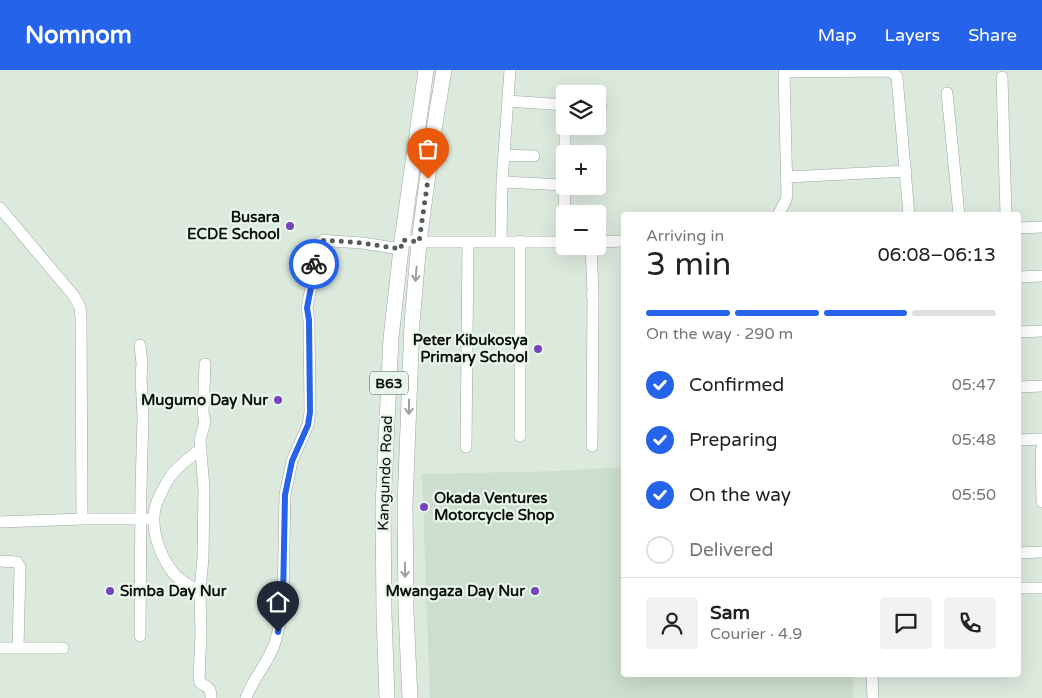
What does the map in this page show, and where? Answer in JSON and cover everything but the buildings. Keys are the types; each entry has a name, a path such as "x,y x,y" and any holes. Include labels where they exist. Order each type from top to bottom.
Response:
{"highway":[{"name":"Kangundo Road","path":"387,698 383,506 391,338 401,245 426,70"},
{"name":"Kangundo Road","path":"410,698 406,612 405,505 412,324 419,242 444,70"}],"street":[{"path":"500,242 510,70"},
{"path":"780,212 786,200 787,177 784,72 889,71 897,77 909,212"},
{"path":"1002,77 1006,212"},
{"path":"947,93 959,212"},
{"path":"508,101 556,104"},
{"path":"504,155 534,156"},
{"path":"787,177 906,171"},
{"path":"502,182 556,185"},
{"path":"0,208 74,296 80,307 82,318 82,519"},
{"path":"1021,228 1042,227"},
{"path":"246,698 248,691 270,655 278,632 283,599 285,495 292,461 308,425 310,412 309,320 307,308 317,246 324,240 401,245 419,242 556,242"},
{"path":"520,241 520,436"},
{"path":"606,242 621,241"},
{"path":"466,448 468,242"},
{"path":"591,255 592,446"},
{"path":"1021,277 1042,276"},
{"path":"1021,332 1042,331"},
{"path":"140,345 143,417 140,636"},
{"path":"205,364 202,413 205,422 200,440 204,489 203,556 200,592 200,682 208,687 211,692 211,698"},
{"path":"1021,387 1042,386"},
{"path":"1021,440 1042,439"},
{"path":"1042,447 1042,502"},
{"path":"200,592 176,575 164,558 155,535 154,518 156,505 170,477 178,467 201,448"},
{"path":"0,522 82,519 141,520 154,518"},
{"path":"1021,553 1042,552"},
{"path":"0,561 17,562 20,567 18,648"},
{"path":"1021,588 1042,588"},
{"path":"0,648 63,648"},
{"path":"872,677 873,698"}],"shaded area":[{"path":"621,467 621,677 853,677 853,698 430,698 422,474 561,471"}],"way so far":[{"path":"314,264 317,246 324,240 401,249 402,240 419,242 428,179"}],"place":[{"name":"Busara ECDE School","path":"290,226"},
{"name":"Peter Kibukosya Primary School","path":"538,349"},
{"name":"Mugumo Day Nur","path":"278,400"},
{"name":"Okada Ventures Motorcycle Shop","path":"424,507"},
{"name":"Simba Day Nur","path":"110,591"},
{"name":"Mwangaza Day Nur","path":"535,591"}],"route":[{"path":"278,632 283,599 285,495 292,461 308,425 310,412 309,320 307,308 314,264"}]}
